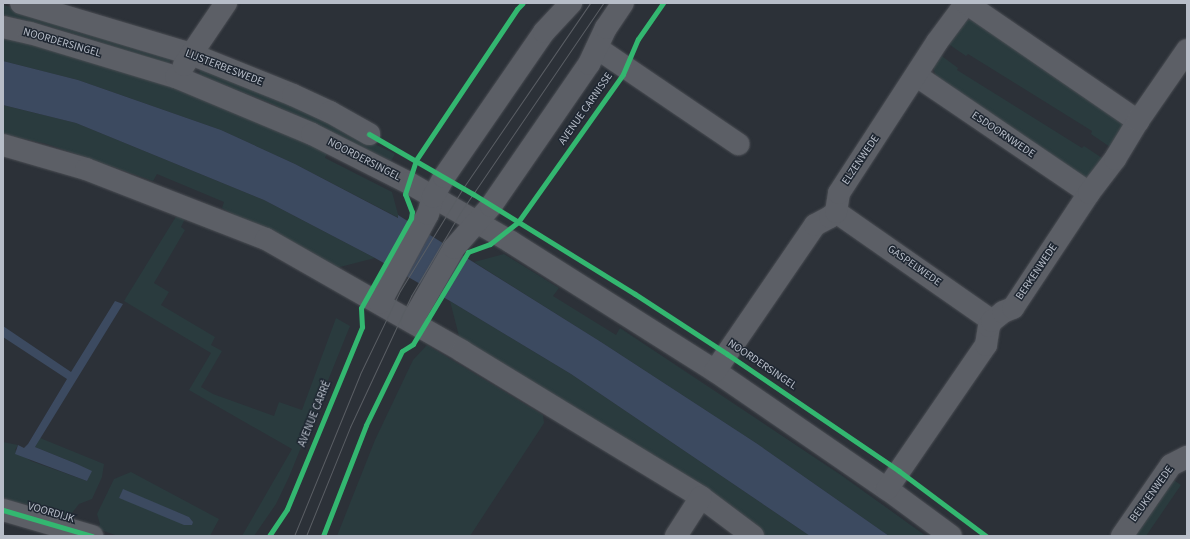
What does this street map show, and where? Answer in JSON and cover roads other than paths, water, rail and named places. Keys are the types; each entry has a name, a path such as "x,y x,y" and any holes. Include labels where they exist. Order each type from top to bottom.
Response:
{"street":[{"name":"LIJSTERBESWEDE","path":"21,3 191,54 299,98 330,112 369,134"},
{"path":"176,77 226,3"},
{"path":"380,303 396,271 421,229 428,214 433,197 444,177 544,32 571,3"},
{"name":"AVENUE CARNISSE","path":"412,321 454,248 465,234 478,222 589,64 606,28 623,3"},
{"path":"966,3 1138,121"},
{"name":"ELZENWEDE","path":"836,212 839,193 917,76 937,42 966,3"},
{"name":"NOORDERSINGEL","path":"3,27 30,33 176,77 312,134 433,197 478,222 624,312 715,371 887,489 951,536"},
{"path":"597,48 738,144"},
{"name":"BERKENWEDE","path":"992,321 1003,312 1014,308 1089,193 1115,159 1138,121 1187,50"},
{"name":"ESDOORNWEDE","path":"917,76 1089,193"},
{"path":"3,145 86,169 266,239 412,321 701,497 753,536"},
{"path":"715,371 815,225 836,212"},
{"name":"GASPELWEDE","path":"836,212 992,321"},
{"path":"887,489 986,345 989,326 992,321"},
{"name":"BEUKENWEDE","path":"1122,536 1171,465 1187,458"},
{"path":"676,536 701,497"},
{"name":"VOORDIJK","path":"3,510 92,536"}],"water":[{"path":"3,61 78,80 221,130 295,164 398,218 398,215 601,342 756,443 889,536 810,536 571,374 375,258 264,200 76,123 3,105"},
{"path":"115,301 123,304 35,447 92,471 87,481 15,454 18,445 24,448 28,444 67,379 3,337 3,326 71,372"},
{"path":"123,489 189,517 193,522 192,525 184,525 119,498"}],"tram line":[{"path":"294,536 360,374 400,291 463,188 590,3"},
{"path":"306,536 350,427 411,296 460,213 603,3"}]}
